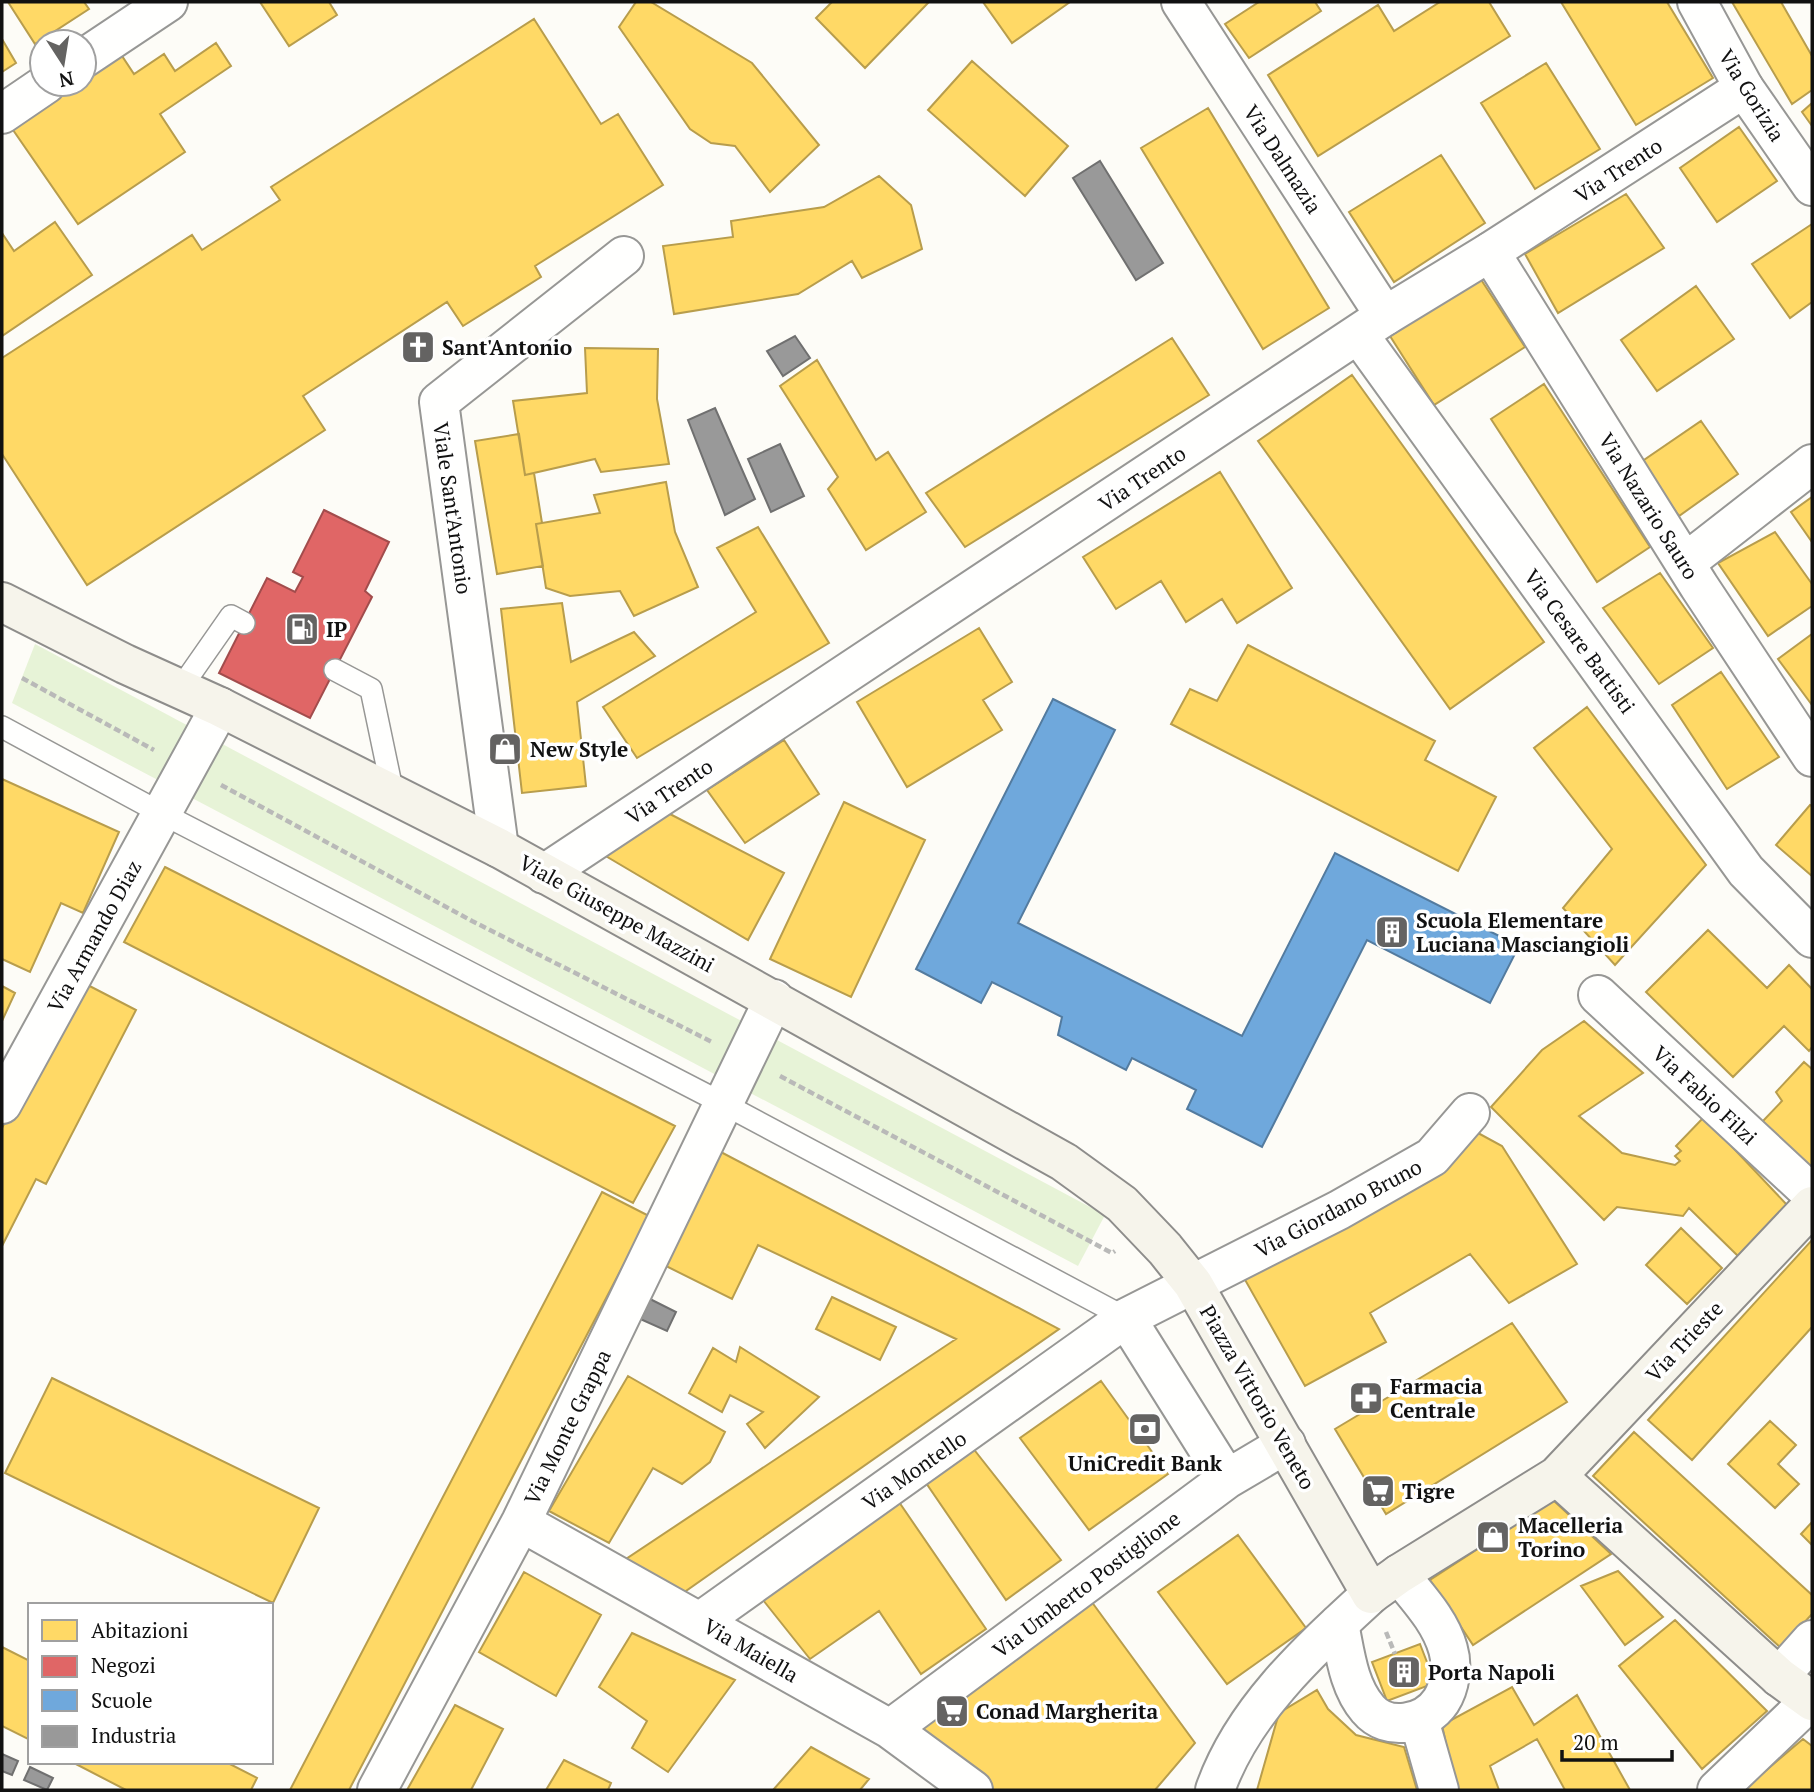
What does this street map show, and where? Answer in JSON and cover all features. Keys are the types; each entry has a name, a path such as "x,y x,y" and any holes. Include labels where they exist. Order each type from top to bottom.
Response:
{"main road":[{"name":"Viale Giuseppe Mazzini","path":"4,606 219,706 499,848 1064,1162 1122,1204 1193,1284"},
{"name":"Via Trieste","path":"1385,1584 1557,1476 1812,1206"},
{"name":"Piazza Vittorio Veneto","path":"1193,1284 1286,1444 1385,1584"},
{"path":"1557,1476 1779,1677 1812,1700"}],"street":[{"path":"98,49 168,2"},
{"name":"Via Dalmazia","path":"1181,2 1372,326"},
{"name":"Via Gorizia","path":"1697,2 1744,88 1812,186"},
{"name":"Via Trento","path":"544,874 1372,326 1744,88"},
{"path":"2,114 28,96"},
{"name":"Via Nazario Sauro","path":"1490,252 1685,563 1809,747"},
{"name":"Viale Sant'Antonio","path":"499,848 439,402 624,256"},
{"name":"Via Cesare Battisti","path":"1372,326 1746,871 1812,938"},
{"path":"1685,563 1812,464"},
{"name":"Via Armando Diaz","path":"2,1104 219,706"},
{"name":"Via Fabio Filzi","path":"1598,995 1812,1194"},
{"name":"Via Monte Grappa","path":"377,1790 521,1522 774,999"},
{"name":"Via Giordano Bruno","path":"1193,1284 1339,1210 1432,1157 1470,1113"},
{"name":"Piazza Vittorio Veneto","path":"1126,1318 1193,1284"},
{"path":"1126,1318 1227,1479"},
{"name":"Via Montello","path":"701,1621 1126,1318"},
{"name":"Via Umberto Postiglione","path":"890,1729 1227,1479 1286,1444"},
{"name":"Via Maiella","path":"521,1522 890,1729 972,1790"},
{"path":"1215,1790 1239,1738 1285,1678 1339,1624 1385,1584 1434,1618 1449,1651 1451,1676 1441,1701 1419,1720 1401,1724 1385,1723 1369,1711 1357,1695 1339,1624"},
{"path":"1779,1677 1812,1640"},
{"path":"1717,1790 1812,1700"},
{"path":"1419,1720 1439,1790"}],"lane":[{"path":"180,689 231,616 244,623"},
{"path":"335,670 371,689 393,794"},
{"path":"2,727 161,813 722,1103 1126,1318"}],"path":[{"path":"22,678 472,921 745,1057 1112,1253 1149,1232"}],"green space":[{"path":"35,644 1105,1215 1078,1266 12,703"}],"building: Abitazioni":[{"path":"8,2 84,2 89,9 60,28 28,28 28,33"},
{"path":"260,2 329,2 337,15 289,46"},
{"path":"636,2 651,2 752,63 819,145 770,192 735,146 711,143 690,129 619,27"},
{"path":"832,2 929,2 865,68 816,18"},
{"path":"983,2 1070,2 1012,43"},
{"path":"1259,2 1315,2 1321,11 1249,58 1225,24"},
{"path":"1440,2 1489,2 1510,36 1318,156 1268,75 1378,5 1394,31"},
{"path":"1561,2 1667,2 1713,78 1636,125"},
{"path":"1732,2 1781,2 1812,56 1812,90 1792,104"},
{"path":"534,19 601,124 618,114 663,185 535,266 541,277 463,326 447,302 303,396 325,430 87,585 2,454 2,358 192,235 202,250 280,200 271,187"},
{"path":"2,39 16,63 2,72"},
{"path":"216,43 231,66 160,114 185,152 78,224 11,127 54,98 98,98 98,68 120,53 134,74 164,54 175,71"},
{"path":"972,61 1068,146 1025,196 928,110"},
{"path":"1546,63 1600,149 1535,189 1481,103"},
{"path":"1812,103 1812,126 1802,112"},
{"path":"1208,108 1329,308 1263,349 1141,148"},
{"path":"1739,127 1777,181 1717,222 1680,168"},
{"path":"1441,155 1485,223 1394,282 1349,212"},
{"path":"879,176 911,205 922,249 862,278 852,261 798,294 674,314 663,246 733,237 731,221 824,207"},
{"path":"1626,194 1664,248 1558,313 1525,254"},
{"path":"55,222 92,275 2,336 2,233 14,251"},
{"path":"1812,224 1812,302 1790,318 1752,264"},
{"path":"1480,278 1525,347 1434,405 1390,336"},
{"path":"1696,286 1734,339 1657,391 1621,340"},
{"path":"1172,338 1209,395 965,547 926,493"},
{"path":"585,348 658,349 657,399 669,464 601,472 595,459 525,475 513,401 587,393"},
{"path":"817,360 876,460 888,452 926,512 866,550 828,489 838,477 780,386"},
{"path":"1352,375 1544,642 1450,709 1258,441"},
{"path":"1544,384 1650,547 1597,582 1491,419"},
{"path":"1701,421 1738,474 1679,516 1641,462"},
{"path":"519,434 525,475 534,473 542,523 536,524 543,566 497,574 475,441"},
{"path":"1220,472 1292,588 1237,623 1222,599 1186,622 1161,581 1116,609 1083,557"},
{"path":"666,482 675,532 698,587 634,616 620,591 570,596 546,588 536,524 600,513 594,495"},
{"path":"1812,497 1812,542 1791,512"},
{"path":"758,527 829,643 637,758 603,707 756,612 717,548"},
{"path":"1775,532 1812,584 1812,606 1768,636 1718,563"},
{"path":"1660,573 1713,648 1659,684 1603,608"},
{"path":"562,603 571,662 634,632 655,656 577,702 586,786 522,793 501,609"},
{"path":"979,628 1012,682 983,700 1002,730 907,787 857,702"},
{"path":"1812,634 1812,705 1778,659"},
{"path":"1248,645 1435,741 1425,760 1496,797 1458,871 1171,724 1190,689 1217,701"},
{"path":"1721,672 1779,757 1727,789 1672,705"},
{"path":"1587,707 1706,865 1615,965 1563,908 1612,849 1534,748"},
{"path":"784,740 819,794 745,843 707,790"},
{"path":"2,779 119,832 83,913 61,903 30,972 2,959"},
{"path":"844,802 925,840 851,997 770,959"},
{"path":"1810,805 1812,806 1812,876 1776,845"},
{"path":"668,813 784,873 748,940 604,855"},
{"path":"165,867 675,1126 633,1203 124,942"},
{"path":"1708,930 1767,988 1789,965 1812,989 1812,1047 1809,1051 1784,1026 1733,1077 1646,992"},
{"path":"78,980 136,1010 46,1184 36,1179 2,1246 2,1128"},
{"path":"2,986 15,993 2,1021"},
{"path":"1584,1021 1643,1073 1579,1116 1622,1153 1675,1165 1680,1161 1675,1156 1681,1151 1676,1146 1704,1117 1788,1206 1740,1258 1689,1208 1683,1216 1617,1207 1604,1220 1491,1107 1542,1050"},
{"path":"1804,1062 1812,1069 1812,1170 1762,1122 1782,1101 1776,1092"},
{"path":"1478,1133 1502,1146 1577,1264 1509,1303 1470,1254 1370,1313 1386,1342 1305,1386 1244,1278 1342,1230 1433,1179"},
{"path":"717,1150 1059,1329 683,1593 626,1559 956,1339 758,1245 732,1299 664,1265"},
{"path":"602,1192 649,1216 349,1790 290,1790"},
{"path":"1681,1228 1722,1268 1687,1304 1646,1265"},
{"path":"1812,1240 1812,1327 1692,1460 1648,1420"},
{"path":"832,1297 896,1327 880,1360 816,1329"},
{"path":"1512,1323 1567,1402 1386,1514 1335,1429"},
{"path":"740,1347 819,1397 765,1448 747,1424 763,1412 730,1395 722,1412 689,1393 713,1348 736,1362"},
{"path":"628,1376 725,1432 710,1462 682,1484 653,1468 609,1543 549,1511"},
{"path":"52,1378 319,1508 273,1603 5,1473"},
{"path":"1101,1381 1168,1474 1089,1530 1020,1438"},
{"path":"1770,1421 1796,1445 1778,1464 1799,1484 1775,1508 1728,1464"},
{"path":"1634,1432 1812,1595 1812,1614 1781,1648 1593,1476"},
{"path":"972,1447 1061,1560 1006,1600 924,1480"},
{"path":"1553,1500 1611,1554 1473,1645 1430,1580"},
{"path":"899,1502 986,1629 921,1674 879,1611 810,1659 763,1600"},
{"path":"1812,1522 1812,1545 1801,1534"},
{"path":"1238,1535 1306,1628 1227,1684 1158,1592"},
{"path":"1618,1571 1663,1617 1625,1645 1581,1586"},
{"path":"524,1572 601,1615 556,1696 479,1652"},
{"path":"1083,1590 1195,1743 1155,1790 993,1790 917,1728"},
{"path":"1675,1620 1767,1711 1702,1769 1619,1666"},
{"path":"632,1633 735,1680 668,1772 632,1748 647,1721 599,1687"},
{"name":"Porta Napoli","path":"1420,1644 1435,1683 1387,1701 1372,1662"},
{"path":"2,1647 28,1660 28,1739 2,1726"},
{"path":"1512,1687 1534,1725 1577,1695 1630,1790 1565,1790 1537,1739 1490,1766 1499,1790 1456,1790 1442,1725"},
{"path":"1317,1690 1328,1709 1356,1735 1404,1747 1417,1790 1257,1790 1279,1713"},
{"path":"455,1705 503,1729 471,1790 407,1790"},
{"path":"1803,1739 1812,1746 1812,1790 1743,1790"},
{"path":"811,1747 869,1779 860,1790 773,1790"},
{"path":"564,1760 611,1783 608,1790 546,1790"},
{"path":"76,1764 230,1764 257,1778 251,1790 126,1790"}],"building: Negozi":[{"path":"324,510 389,542 365,591 372,597 310,718 219,673 267,578 295,592 303,577 293,572"}],"building: Scuole":[{"name":"Scuola Elementare Luciana Masciangioli","path":"1053,699 1115,730 1018,923 1242,1036 1335,853 1519,946 1490,1003 1367,940 1262,1147 1187,1109 1196,1090 1132,1058 1126,1070 1058,1035 1062,1017 992,982 981,1003 916,969"}],"building: Industria":[{"path":"1100,161 1163,263 1136,280 1073,178"},
{"path":"795,336 810,358 783,376 767,351"},
{"path":"715,408 755,499 725,515 688,420"},
{"path":"780,444 804,496 771,512 748,459"},
{"path":"648,1298 676,1312 667,1331 638,1318"},
{"path":"2,1754 18,1761 12,1775 2,1771"},
{"path":"30,1767 53,1778 47,1790 24,1780"}],"place":[{"name":"Sant'Antonio","path":"418,347"},
{"name":"IP","path":"302,629"},
{"name":"New Style","path":"505,749"},
{"name":"Scuola Elementare Luciana Masciangioli","path":"1392,932"},
{"name":"Farmacia Centrale","path":"1366,1398"},
{"name":"UniCredit Bank","path":"1145,1429"},
{"name":"Tigre","path":"1378,1491"},
{"name":"Macelleria Torino","path":"1493,1537"},
{"name":"Porta Napoli","path":"1404,1672"},
{"name":"Conad Margherita","path":"952,1711"}]}
